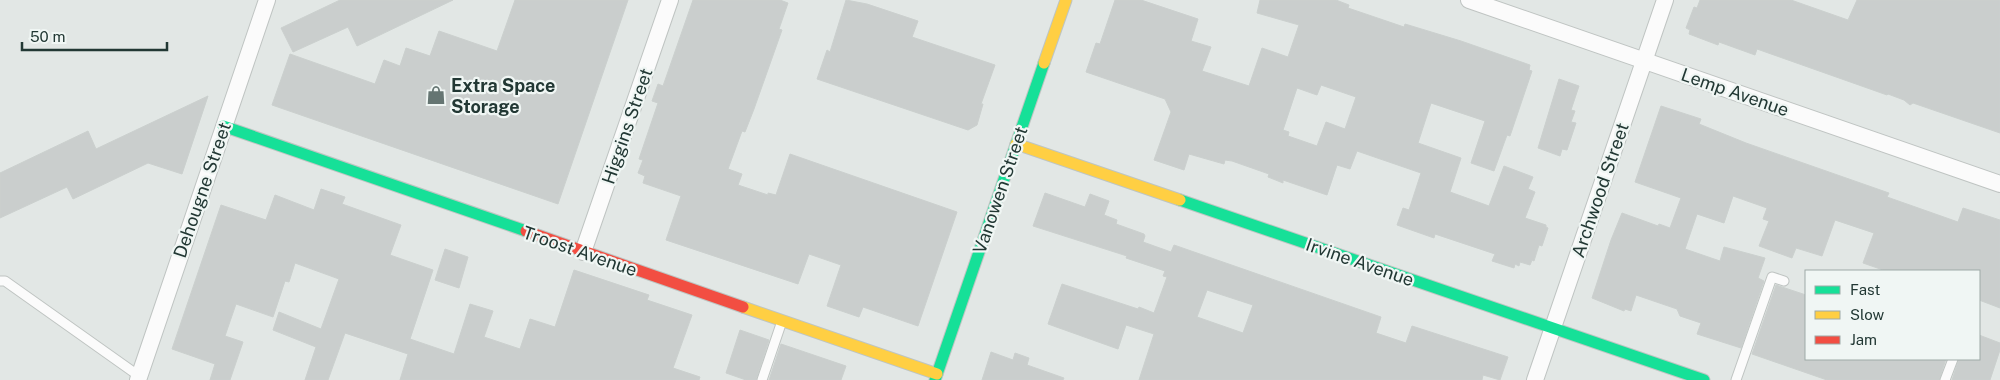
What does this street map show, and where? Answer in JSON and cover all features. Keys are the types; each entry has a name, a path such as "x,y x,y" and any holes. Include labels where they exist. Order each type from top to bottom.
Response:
{"street":[{"name":"Dehougne Street","path":"139,378 267,0"},
{"name":"Higgins Street","path":"583,252 670,0"},
{"name":"Vanowen Street","path":"936,377 1066,0"},
{"name":"Lemp Avenue","path":"1469,0 2000,184"},
{"name":"Archwood Street","path":"1535,380 1665,0"},
{"name":"Troost Avenue","path":"223,126 782,321 936,377"},
{"name":"Irvine Avenue","path":"1016,144 1704,380"}],"lane":[{"path":"1736,380 1772,276 1784,281"},
{"path":"0,282 5,281 139,378"},
{"path":"762,380 782,321"},
{"path":"1945,380 1953,360"}],"building":[{"path":"340,0 453,0 357,46 348,27 293,52 281,28"},
{"name":"Extra Space Storage","path":"515,0 628,0 558,204 272,105 290,54 375,84 384,60 400,66 406,48 430,56 439,31 497,51"},
{"path":"693,0 780,0 788,3 779,29 782,30 754,109 745,132 742,131 728,169 742,174 738,185 768,195 768,193 776,195 790,154 957,212 918,326 863,307 859,317 827,306 841,265 809,254 798,284 666,240 681,196 643,183 645,176 638,173 643,160 639,159 658,103 652,101 658,84 663,86"},
{"path":"846,0 867,4 918,21 912,37 995,65 981,104 983,104 977,125 968,130 817,79 827,50 830,52"},
{"path":"1115,0 1141,0 1198,19 1191,41 1211,47 1202,71 1249,86 1262,48 1288,57 1299,25 1257,13 1260,0 1336,0 1349,5 1348,8 1404,27 1405,24 1530,65 1529,70 1532,71 1510,136 1507,135 1494,171 1471,163 1485,121 1431,103 1418,143 1461,158 1450,192 1489,206 1504,166 1533,177 1528,189 1535,192 1525,218 1546,225 1548,228 1542,246 1539,245 1534,261 1532,260 1530,265 1520,262 1519,266 1515,264 1514,268 1492,261 1495,254 1435,234 1434,238 1397,225 1403,208 1409,210 1421,173 1357,151 1350,169 1337,165 1327,195 1283,180 1283,183 1268,177 1269,174 1232,161 1225,160 1224,164 1189,154 1184,170 1154,160 1171,112 1165,99 1086,72 1096,43 1100,44","holes":["1321,85 1356,97 1345,129 1326,122 1317,146 1288,136 1289,132 1283,130 1297,88 1317,95"]},
{"path":"1700,0 1791,0 1848,20 1857,0 2000,0 2000,133 1913,103 1910,105 1904,100 1888,94 1757,49 1755,55 1719,42 1718,45 1689,34 1690,30 1686,28 1694,7 1697,8"},
{"path":"1559,79 1579,86 1571,110 1575,111 1571,122 1576,123 1567,150 1562,149 1560,156 1538,148"},
{"path":"208,96 182,174 148,163 73,199 67,187 0,218 0,173 88,131 96,149"},
{"path":"1661,106 1701,119 1699,124 1746,143 1889,193 1887,197 1958,222 1963,208 2000,220 2000,308 1980,300 1980,270 1883,270 1863,263 1874,233 1835,220 1822,256 1796,248 1792,258 1759,246 1769,221 1763,219 1767,208 1733,196 1724,223 1697,214 1685,249 1720,261 1724,247 1765,258 1758,278 1764,281 1741,348 1697,334 1701,323 1680,316 1677,309 1636,295 1631,311 1625,309 1624,311 1592,298 1622,213 1658,226 1659,224 1670,228 1681,198 1635,182"},
{"path":"321,189 345,197 342,204 401,225 390,255 433,270 410,339 454,354 470,304 493,311 484,337 520,349 530,319 555,327 574,270 649,295 647,300 692,315 673,368 700,377 699,380 400,380 408,354 345,333 328,380 305,380 316,347 273,330 279,312 321,329 339,279 295,263 289,282 285,281 273,317 236,304 225,336 243,342 230,380 210,380 215,364 172,349 221,205 266,220 275,195 314,210"},
{"path":"1045,193 1085,207 1090,194 1109,201 1104,215 1117,220 1116,224 1144,234 1143,242 1171,252 1174,245 1381,317 1376,333 1406,343 1412,326 1508,357 1500,380 1483,375 1482,380 1139,380 1154,334 1126,325 1118,349 1048,324 1062,284 1154,313 1167,277 1163,276 1165,271 1126,258 1127,256 1033,226","holes":["1207,290 1253,305 1243,333 1197,317"]},
{"path":"445,249 468,257 459,288 435,280"},
{"path":"1776,285 1805,295 1805,360 1946,360 1939,380 1827,380 1752,354"},
{"path":"740,330 769,340 756,380 746,380 726,373"},
{"path":"1980,335 2000,343 2000,350 1990,380 1952,380 1959,360 1980,360"},
{"path":"781,344 846,366 841,380 769,380"},
{"path":"991,352 1013,360 1015,353 1029,358 1027,365 1064,378 1063,380 982,380"}],"traffic: fast":[{"path":"935,380 1044,63"},
{"path":"223,126 526,231"},
{"path":"1180,200 1704,380"}],"traffic: slow":[{"path":"1044,63 1066,0"},
{"path":"1016,144 1180,200"},
{"path":"743,307 937,374"}],"traffic: jam":[{"path":"526,231 743,307"}],"place":[{"name":"Extra Space Storage","path":"436,95"}]}
